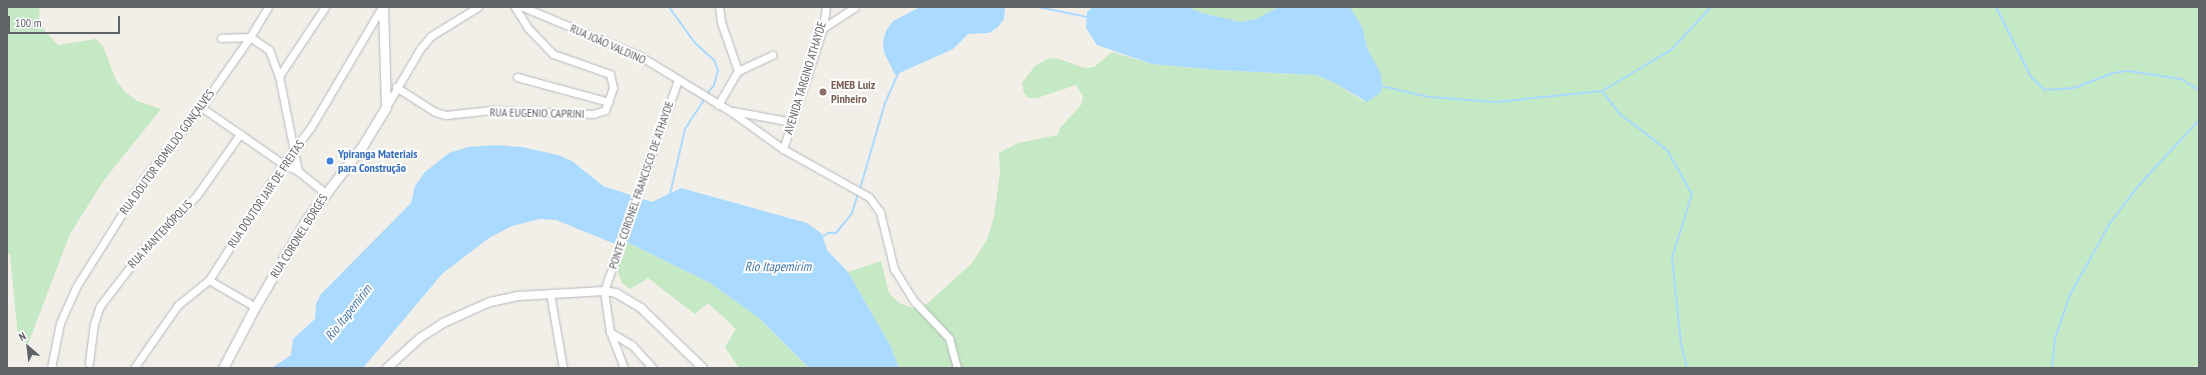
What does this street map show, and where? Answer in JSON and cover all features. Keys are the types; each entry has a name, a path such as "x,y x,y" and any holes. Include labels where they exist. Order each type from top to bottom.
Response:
{"main road":[{"path":"382,7 386,107"},
{"name":"RUA CORONEL BORGES","path":"223,368 255,307 325,193 363,145 386,107"}],"street":[{"name":"RUA DOUTOR ROMILDO GONÇALVES","path":"51,368 60,323 76,287 144,179 201,107 250,37 268,7"},
{"path":"279,76 325,7"},
{"name":"RUA DOUTOR JAIR DE FREITAS","path":"134,368 178,305 209,280 283,164 311,127 382,7"},
{"name":"RUA CORONEL BORGES","path":"386,107 396,87 420,49 431,36 478,7"},
{"path":"516,7 520,17 538,40 557,56 610,74 613,82 609,102 517,77"},
{"name":"RUA JOÃO VALDINO","path":"523,7 640,56 730,111 783,149 873,199 882,216 894,269 915,302 949,338 956,368"},
{"path":"719,7 721,22 738,70"},
{"name":"AVENIDA TARGINO ATHAYDE","path":"783,149 823,28 826,7"},
{"path":"823,28 855,7"},
{"path":"221,38 250,37 269,50 279,76 295,149 298,171"},
{"path":"718,105 738,70 773,56"},
{"name":"PONTE CORONEL FRANCISCO DE ATHAYDE","path":"604,290 678,80"},
{"name":"RUA EUGENIO CAPRINI","path":"396,87 435,112 446,116 512,110 598,114 605,110 609,102"},
{"path":"201,107 283,164 298,171 325,193"},
{"name":"RUA JOÃO VALDINO","path":"730,111 792,122"},
{"name":"RUA MANTENÓPOLIS","path":"89,363 94,324 100,306 143,250 197,195 240,134"},
{"path":"209,280 255,307"},
{"path":"604,290 610,332 624,368"},
{"path":"387,368 420,338 466,311 490,302 550,293 604,290 616,293 641,308 703,368"},
{"path":"550,293 563,368"},
{"path":"610,332 632,345 653,368"}],"green space":[{"path":"7,7 40,7 39,18 45,31 58,45 96,39 103,46 116,80 124,91 137,101 161,109 104,180 70,234 28,344 18,337 10,254 7,254"},
{"path":"1187,7 1279,7 1258,18 1241,22 1202,13"},
{"path":"1350,7 2199,7 2199,368 899,368 890,345 848,272 881,261 889,293 899,303 913,308 927,304 972,263 987,240 994,217 1000,172 999,153 1018,143 1058,135 1060,128 1081,105 1083,96 1076,85 1037,98 1028,98 1024,93 1022,83 1035,66 1047,59 1056,58 1085,68 1094,67 1112,52 1152,64 1218,70 1316,75 1335,83 1363,101 1372,57 1367,48 1363,29"},
{"path":"623,240 710,283 759,318 809,368 739,368 725,347 736,329 708,303 695,314 648,278 630,289 622,283 615,265"}],"water":[{"path":"920,7 1005,8 1004,19 998,27 989,33 968,34 953,49 895,75 884,52 883,41 886,31 893,21"},
{"path":"1092,7 1187,7 1202,13 1241,22 1258,18 1279,7 1350,7 1363,29 1367,48 1379,70 1382,80 1381,92 1367,102 1335,83 1316,75 1218,70 1152,64 1097,45 1086,28 1087,12"},
{"name":"Rio Itapemirim","path":"496,145 522,147 558,155 572,161 603,186 652,202 681,188 807,223 822,234 827,250 848,272 890,345 899,368 809,368 759,318 710,283 623,240 615,244 556,220 540,219 512,226 489,238 442,274 363,368 272,368 291,355 293,339 315,319 316,304 321,294 411,203 415,186 425,172 449,153 468,147"}],"waterway":[{"path":"669,7 695,43 714,60 718,70 714,85 707,94"},
{"path":"1038,7 1087,17"},
{"path":"1381,86 1429,97 1496,102 1602,91 1671,50 1711,7"},
{"path":"1996,7 2031,77 2045,90 2074,88 2113,73 2128,71 2181,79 2199,90"},
{"path":"860,189 885,103 899,72"},
{"path":"1602,91 1620,114 1667,150 1692,194 1672,258 1681,344 1687,368"},
{"path":"670,194 685,129 705,98"},
{"path":"2052,368 2055,338 2070,295 2110,223 2140,184 2199,120"},
{"path":"822,237 828,233 836,233 852,213 858,193"}],"place":[{"name":"EMEB Luiz Pinheiro","path":"823,92"},
{"name":"Ypiranga Materiais para Construção","path":"330,161"}]}
